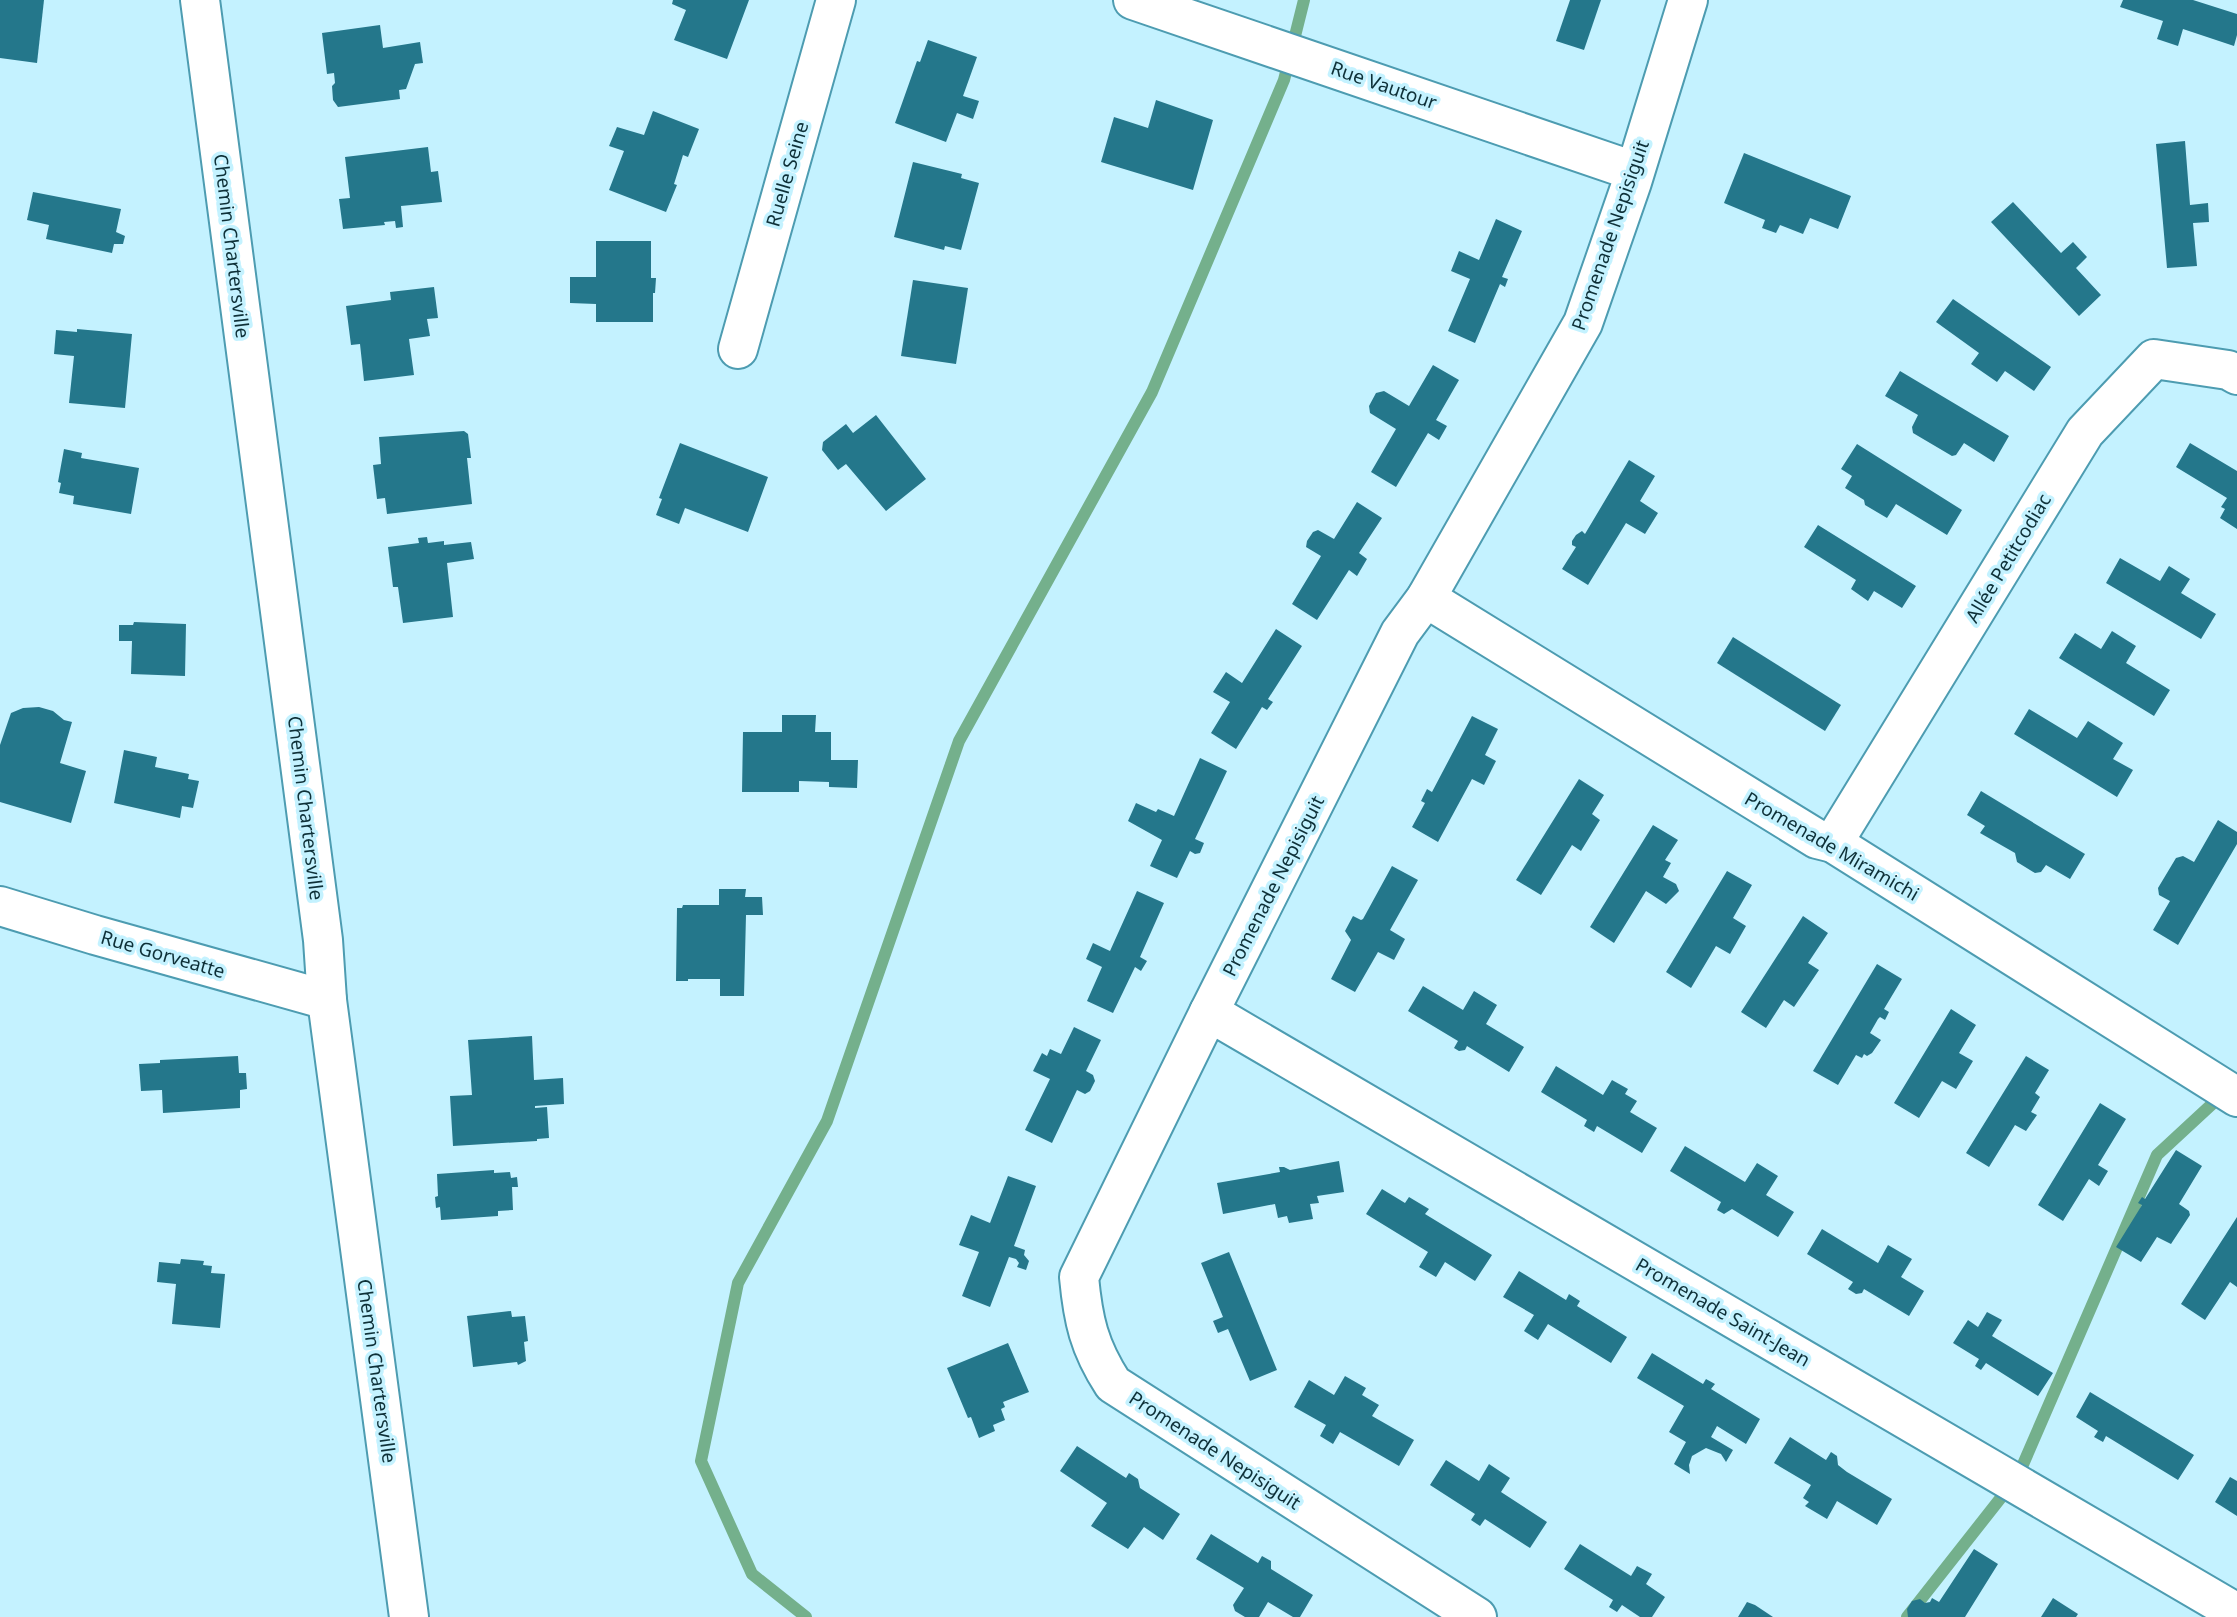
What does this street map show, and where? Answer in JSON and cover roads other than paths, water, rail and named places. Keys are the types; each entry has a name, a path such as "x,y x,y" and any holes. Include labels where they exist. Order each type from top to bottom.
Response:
{"street":[{"name":"Chemin Chartersville","path":"200,0 321,926 327,1000 410,1617"},
{"name":"Ruelle Seine","path":"738,348 836,0"},
{"name":"Rue Vautour","path":"1133,0 1634,171"},
{"name":"Promenade Nepisiguit","path":"1477,1617 1113,1384 1098,1360 1083,1318 1079,1277 1400,633 1426,598 1583,323 1688,0"},
{"name":"Allée Petitcodiac","path":"1833,843 2085,432 2154,359 2228,370 2237,375"},
{"name":"Promenade Miramichi","path":"1426,598 1817,839 1833,843 2237,1097"},
{"name":"Rue Gorveatte","path":"0,905 95,935 327,1000"},
{"name":"Promenade Saint-Jean","path":"1209,1012 2237,1613"}],"waterway":[{"path":"806,1617 752,1574 701,1461 738,1283 827,1121 959,741 1152,392 1284,80 1304,0"},
{"path":"1907,1617 2018,1476 2157,1155 2224,1093"}]}
